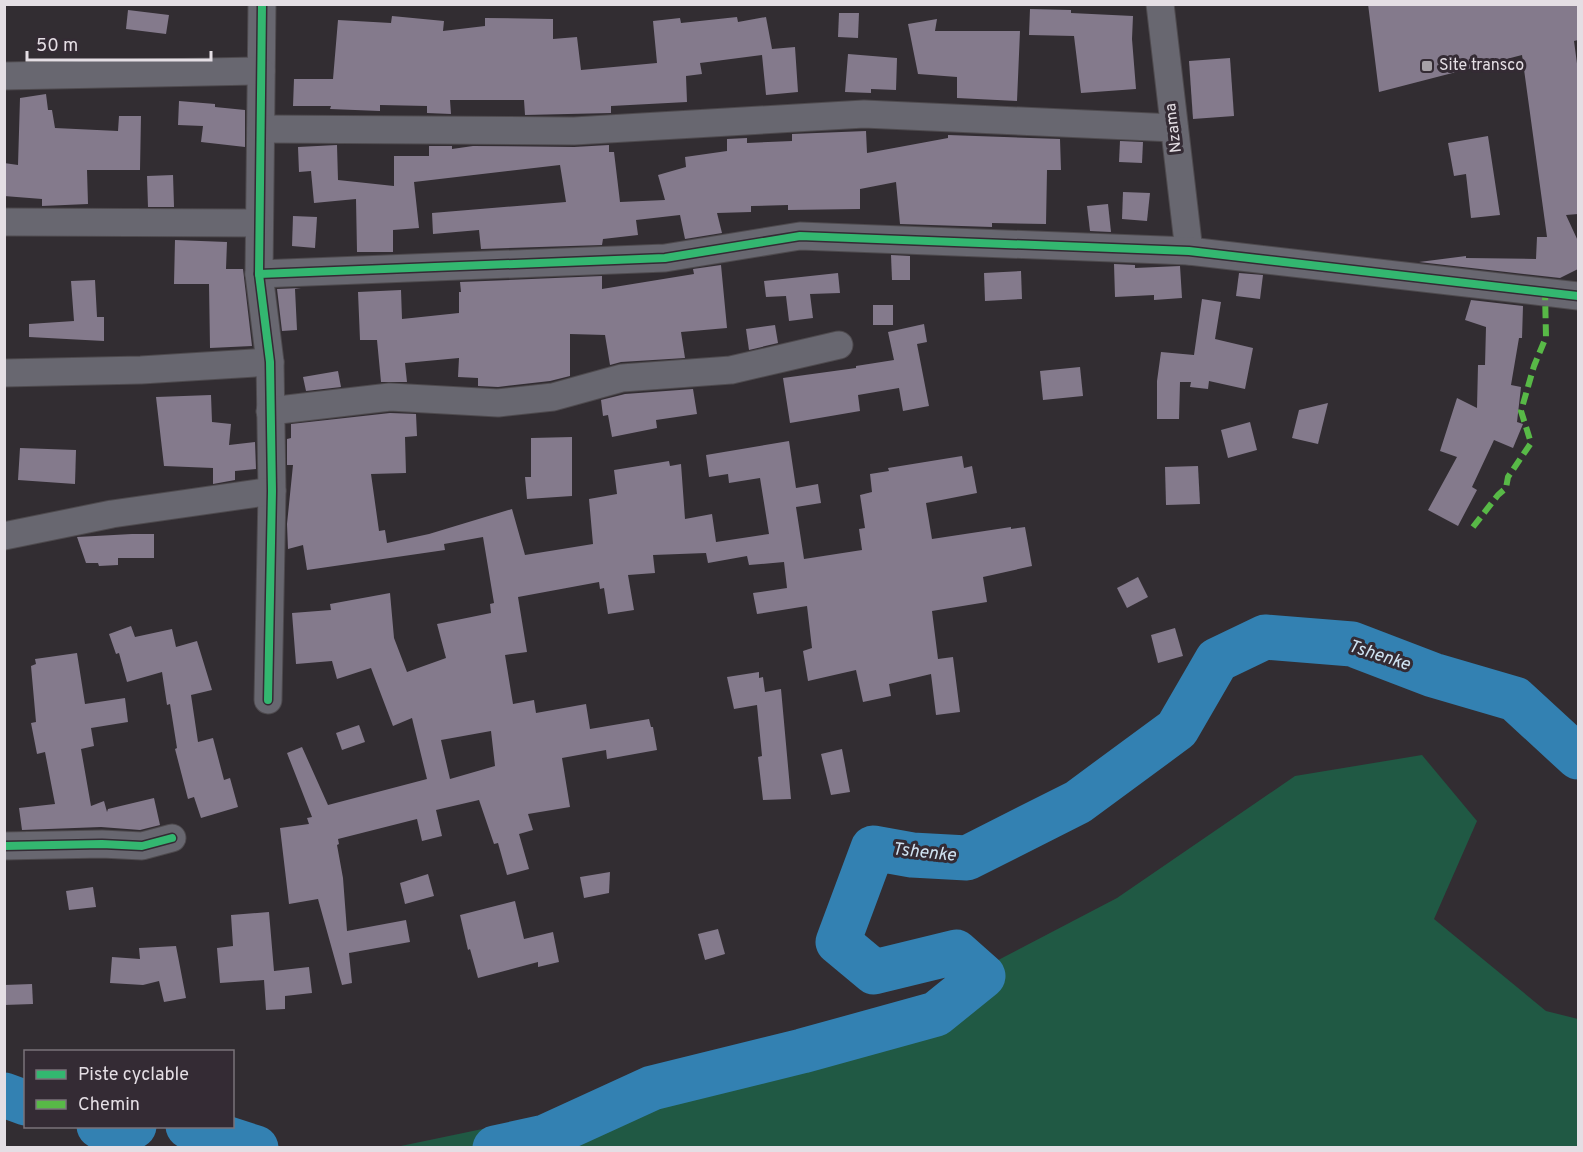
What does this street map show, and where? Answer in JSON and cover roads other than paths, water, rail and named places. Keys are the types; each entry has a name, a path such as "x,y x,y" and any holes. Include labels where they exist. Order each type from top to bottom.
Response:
{"street":[{"path":"262,4 258,223 259,274 270,362 272,491 268,700"},
{"name":"Nzama","path":"1160,4 1189,251"},
{"path":"4,76 261,70"},
{"path":"261,129 574,131 864,114 1174,128"},
{"path":"4,222 258,223"},
{"path":"259,274 665,258 800,236 1189,251 1578,296"},
{"path":"270,411 390,397 498,403 531,400 553,397 622,378 731,370 839,345"},
{"path":"4,373 141,370 270,362"},
{"path":"4,536 112,514 272,491"},
{"path":"4,846 102,843 142,846 172,838"}],"waterway":[{"name":"Tshenke","path":"495,1148 545,1137 652,1088 802,1051 936,1014 983,976 956,952 874,972 838,942 873,848 912,855 967,858 1078,802 1177,729 1217,660 1265,637 1352,644 1433,675 1515,699 1578,757"},
{"name":"Tshenke","path":"4,1095 24,1102"},
{"name":"Tshenke","path":"105,1128 117,1128"},
{"name":"Tshenke","path":"194,1128 256,1148"}],"place":[{"name":"Site transco","path":"1427,66"}]}
